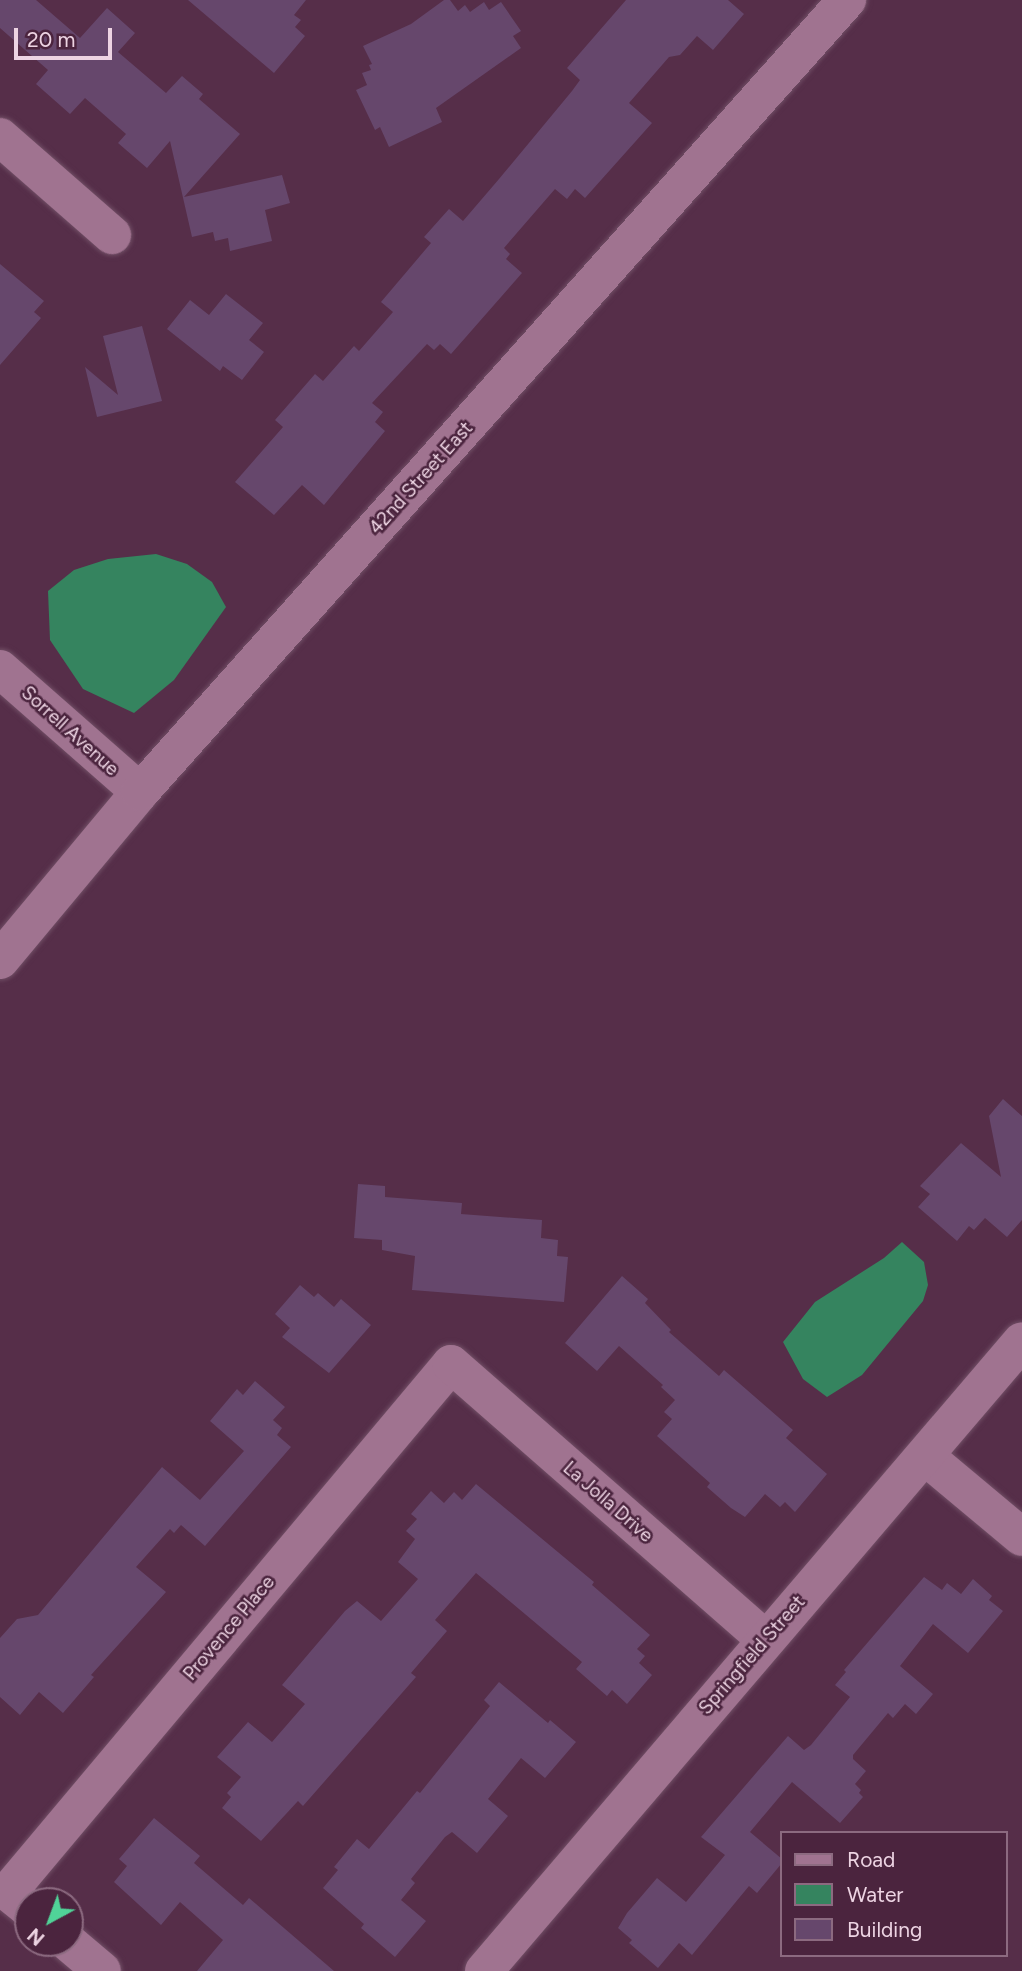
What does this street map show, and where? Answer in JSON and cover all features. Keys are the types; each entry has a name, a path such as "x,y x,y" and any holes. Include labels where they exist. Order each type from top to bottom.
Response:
{"street":[{"name":"42nd Street East","path":"0,960 140,792 847,0"},
{"path":"0,136 112,235"},
{"name":"Sorrell Avenue","path":"0,668 140,792"},
{"name":"Springfield Street","path":"484,1971 1022,1341"},
{"name":"La Jolla Drive","path":"451,1364 765,1639"},
{"name":"Provence Place","path":"29,1887 451,1364"},
{"path":"925,1456 1022,1537"},
{"path":"84,1956 102,1971"}],"water":[{"path":"156,554 187,564 212,582 226,607 174,680 134,713 83,689 50,640 48,591 74,570 108,559"},
{"path":"902,1242 924,1262 928,1285 923,1301 862,1375 827,1397 803,1379 783,1342 815,1302 884,1258"}],"building":[{"path":"0,0 36,0 80,38 107,8 135,33 118,52 166,93 182,76 203,94 199,99 240,134 184,197 282,175 290,203 265,210 272,241 230,251 228,238 215,241 213,232 192,237 170,141 147,168 118,143 126,134 85,98 70,114 36,84 48,70 0,28"},
{"path":"188,0 306,0 294,15 301,20 295,27 305,36 274,73"},
{"path":"444,0 450,0 458,11 465,5 470,12 484,2 489,10 501,2 521,31 513,36 521,48 436,108 442,122 389,147 380,127 375,130 356,90 367,85 362,73 371,70 369,65 372,64 363,46 411,24"},
{"path":"626,0 728,0 744,14 713,50 697,36 680,55 669,57 629,103 652,123 585,198 575,189 567,199 555,189 504,248 510,254 506,259 522,273 451,354 440,344 434,350 427,344 372,403 383,412 375,422 385,431 324,505 302,485 274,515 235,482 283,427 275,420 315,374 323,381 354,346 359,351 393,312 381,302 431,243 424,237 449,209 463,221 499,179 580,80 567,68"},
{"path":"0,264 44,301 34,312 41,318 0,365"},
{"path":"226,294 263,323 249,340 264,352 242,380 223,366 220,371 167,329 190,300 209,315"},
{"path":"142,326 162,401 97,417 85,367 118,395 103,336"},
{"path":"1003,1099 1022,1116 1022,1220 1007,1237 985,1218 974,1230 969,1226 957,1241 918,1207 930,1194 920,1186 961,1143 1001,1177 989,1116"},
{"path":"358,1184 385,1186 385,1197 462,1203 461,1214 542,1220 541,1238 558,1240 557,1256 568,1257 564,1302 412,1290 415,1256 382,1250 382,1240 354,1238"},
{"path":"622,1276 648,1299 645,1303 671,1330 669,1332 719,1376 724,1370 793,1430 786,1438 827,1474 795,1512 785,1502 780,1507 765,1494 745,1517 731,1508 707,1487 710,1483 657,1436 672,1419 664,1412 675,1400 661,1387 663,1385 619,1346 597,1371 565,1343"},
{"path":"300,1285 314,1297 318,1293 334,1307 341,1299 371,1325 329,1373 282,1337 290,1328 275,1314"},
{"path":"255,1381 285,1407 273,1420 282,1428 277,1435 291,1447 205,1546 181,1525 174,1533 170,1529 136,1567 166,1592 91,1675 94,1677 63,1713 39,1692 20,1715 0,1697 0,1638 17,1619 38,1615 162,1467 200,1500 244,1451 210,1421 237,1389 243,1395"},
{"path":"476,1484 594,1582 592,1585 650,1635 637,1649 645,1656 639,1663 652,1675 627,1704 612,1690 607,1696 576,1669 582,1662 476,1573 435,1620 447,1631 411,1673 416,1677 303,1806 298,1801 261,1841 222,1808 231,1797 227,1793 241,1777 217,1757 248,1722 272,1742 305,1704 282,1685 345,1611 357,1601 381,1621 418,1579 398,1562 415,1539 406,1531 417,1519 411,1514 431,1491 444,1503 454,1492 462,1500"},
{"path":"924,1577 942,1590 947,1583 961,1594 973,1579 992,1596 989,1600 1003,1611 968,1653 933,1624 900,1666 933,1694 916,1714 905,1704 893,1718 888,1713 853,1755 853,1759 866,1771 855,1784 863,1797 840,1823 792,1782 750,1832 780,1857 780,1865 757,1893 749,1886 692,1955 679,1943 658,1968 629,1943 632,1940 618,1928 627,1913 657,1878 686,1902 725,1855 701,1837 788,1736 804,1750 811,1745 850,1697 835,1685 846,1672 844,1670"},
{"path":"499,1682 548,1723 550,1720 576,1742 545,1778 521,1758 488,1799 508,1816 477,1853 452,1832 445,1837 411,1879 415,1883 401,1900 426,1921 395,1957 361,1928 364,1924 323,1888 338,1870 334,1867 357,1839 369,1849 417,1791 420,1793 490,1706 484,1700"},
{"path":"154,1818 200,1856 194,1863 243,1905 249,1898 334,1971 197,1971 223,1940 180,1902 161,1925 114,1882 127,1866 119,1859"}]}
